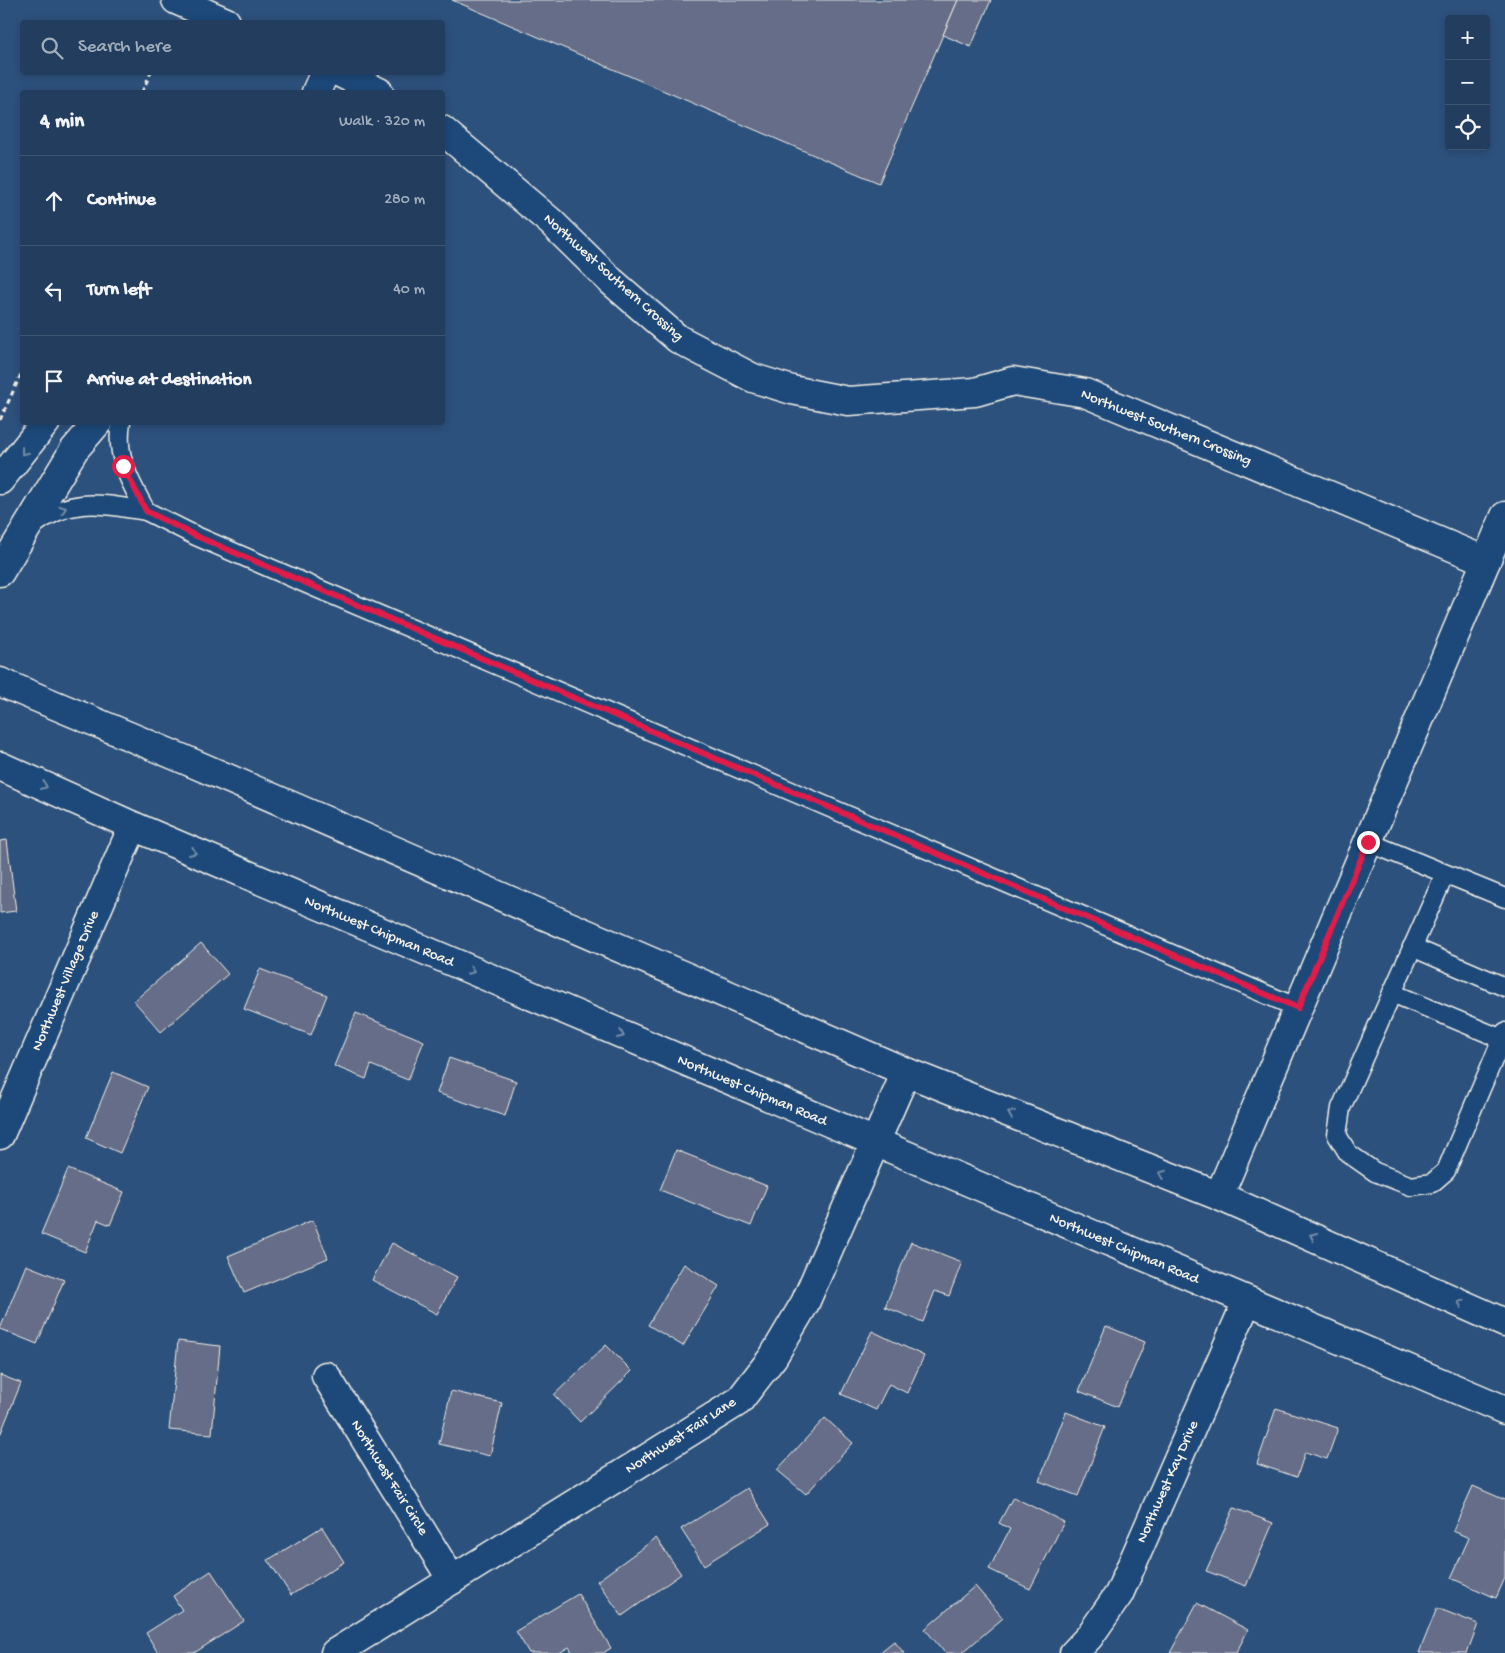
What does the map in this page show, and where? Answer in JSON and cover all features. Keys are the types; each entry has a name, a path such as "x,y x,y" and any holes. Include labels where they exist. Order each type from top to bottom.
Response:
{"street":[{"path":"176,0 221,20"},
{"path":"317,90 324,75"},
{"path":"344,75 375,90"},
{"name":"Northwest Southern Crossing","path":"445,133 551,222 611,281 678,339 753,378 792,390 848,400 975,392 1013,381 1085,393 1486,561"},
{"path":"0,480 44,425"},
{"path":"0,572 21,534 74,450 95,425"},
{"path":"1219,1196 1505,516"},
{"path":"0,682 199,766 906,1072 1219,1196 1505,1323"},
{"name":"Northwest Chipman Road","path":"0,766 133,826 1505,1410"},
{"name":"Northwest Village Drive","path":"0,1135 133,826"},
{"name":"Northwest Fair Lane","path":"335,1653 739,1401 773,1357 804,1303 906,1072"},
{"name":"Northwest Kay Drive","path":"1074,1653 1089,1637 1119,1594 1247,1301"},
{"name":"Northwest Fair Circle","path":"326,1376 452,1580"}],"lane":[{"path":"121,425 119,445 123,466 146,511"},
{"path":"21,534 54,513 78,505 92,503 146,511 196,536 1298,1008"},
{"path":"1368,842 1505,898"},
{"path":"1392,993 1504,1035 1446,1170 1432,1183 1411,1186 1375,1172 1348,1153 1337,1135 1341,1108 1412,947 1445,874"},
{"path":"1412,947 1505,987"}],"path":[{"path":"143,90 150,75"},
{"path":"0,420 20,376"}],"building":[{"path":"452,0 958,0 879,183"},
{"path":"958,0 991,0 971,47 943,35"},
{"path":"7,840 16,911 0,913 0,841"},
{"path":"201,943 228,974 161,1032 134,1001"},
{"path":"260,969 327,995 311,1035 244,1009"},
{"path":"356,1013 424,1041 408,1080 371,1065 366,1079 334,1066"},
{"path":"449,1058 516,1081 505,1116 437,1093"},
{"path":"113,1072 148,1087 120,1153 86,1138"},
{"path":"676,1150 767,1186 751,1226 660,1190"},
{"path":"68,1169 124,1192 110,1225 98,1220 85,1252 41,1234"},
{"path":"313,1220 328,1258 244,1293 228,1256"},
{"path":"911,1242 962,1262 949,1296 935,1291 923,1322 885,1307"},
{"path":"392,1243 457,1277 437,1314 372,1280"},
{"path":"684,1264 719,1286 683,1346 648,1325"},
{"path":"26,1265 64,1280 37,1344 0,1329"},
{"path":"1106,1326 1145,1342 1118,1407 1079,1391"},
{"path":"872,1331 924,1356 907,1393 889,1384 876,1410 841,1394"},
{"path":"178,1341 220,1346 212,1434 169,1430"},
{"path":"606,1345 632,1371 580,1422 554,1395"},
{"path":"0,1375 21,1383 0,1435"},
{"path":"451,1391 502,1403 490,1456 439,1444"},
{"path":"1276,1408 1338,1428 1327,1459 1305,1452 1297,1477 1257,1464"},
{"path":"1066,1412 1105,1427 1078,1496 1039,1481"},
{"path":"825,1418 853,1443 806,1494 777,1470"},
{"path":"1473,1486 1505,1500 1505,1578 1496,1598 1451,1578 1469,1538 1453,1531"},
{"path":"747,1488 770,1524 704,1565 681,1529"},
{"path":"1013,1497 1064,1522 1030,1589 989,1569 1010,1529 999,1523"},
{"path":"1234,1508 1273,1523 1246,1586 1206,1571"},
{"path":"322,1527 344,1562 291,1595 268,1560"},
{"path":"656,1538 681,1574 622,1616 597,1581"},
{"path":"211,1571 244,1621 194,1653 158,1653 146,1633 182,1610 173,1596"},
{"path":"975,1586 1003,1618 962,1653 945,1653 925,1629"},
{"path":"578,1594 611,1648 603,1653 573,1653 569,1647 559,1653 529,1653 516,1631"},
{"path":"1197,1603 1248,1630 1236,1653 1170,1653"},
{"path":"1437,1608 1478,1624 1467,1653 1419,1653"},
{"path":"894,1641 904,1653 879,1653"}],"route":[{"path":"123,466 146,511 196,536 1298,1008 1368,842"}]}
